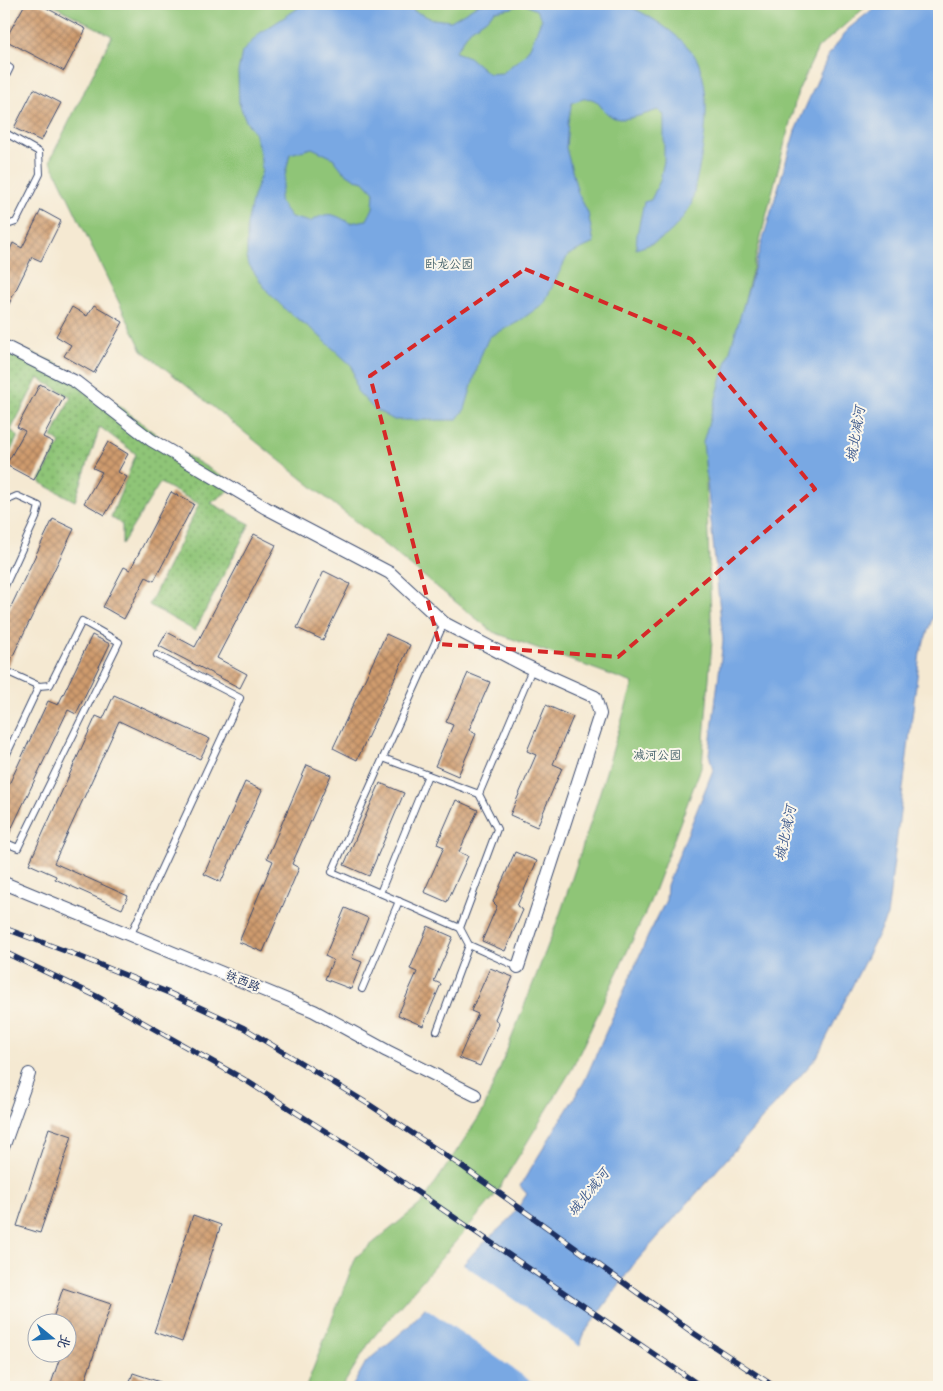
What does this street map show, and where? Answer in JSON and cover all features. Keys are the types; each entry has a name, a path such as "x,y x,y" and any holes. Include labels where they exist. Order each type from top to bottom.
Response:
{"street":[{"path":"4,346 76,382 151,440 266,508 390,573 444,623 532,669 595,697 600,714 518,967"},
{"name":"铁西路","path":"4,883 314,1011 387,1051 475,1095"},
{"path":"4,1145 29,1074"}],"lane":[{"path":"4,64 10,68 4,80"},
{"path":"4,132 40,152 40,174 16,222 4,226"},
{"path":"4,508 8,500 17,496 39,506 36,518 4,588"},
{"path":"4,670 39,686 50,685 82,621 120,642 18,848 4,842"},
{"path":"444,623 332,872 460,928 469,945 518,967"},
{"path":"131,934 240,698 157,655"},
{"path":"479,794 532,669"},
{"path":"4,760 39,686"},
{"path":"383,758 479,794 497,829 460,928"},
{"path":"380,893 428,775"},
{"path":"362,989 398,901"},
{"path":"436,1031 469,945"}],"highlighted area":[{"path":"525,269 691,339 815,489 618,657 439,644 370,376"}],"green space":[{"name":"卧龙公园","path":"51,4 869,4 818,48 798,91 705,457 712,641 702,765 648,907 572,1069 493,1198 371,1340 342,1387 306,1387 356,1257 422,1203 483,1111 559,917 592,818 633,683 493,632 142,350 50,160 112,36"},
{"path":"4,342 56,363 90,383 171,446 237,485 211,503 250,524 195,631 149,605 199,504 160,483 122,544 122,525 111,517 136,454 100,427 75,501 39,482 60,443 52,437 71,397 38,378 11,430 18,436 4,465"}],"water":[{"path":"300,4 409,4 414,11 432,19 451,21 479,4 521,4 512,8 495,11 470,30 455,52 469,57 489,74 503,73 524,55 532,43 542,19 536,10 524,4 621,4 641,12 665,27 686,45 698,62 703,76 705,91 706,122 702,153 691,205 673,230 663,238 636,249 644,202 651,200 660,181 664,161 664,115 658,110 636,117 619,119 609,115 598,103 589,98 572,103 566,148 578,193 588,213 594,243 568,255 544,303 518,322 489,337 481,355 465,409 456,420 394,420 373,408 357,391 352,366 314,331 287,311 268,292 247,262 247,224 253,197 262,171 260,152 254,132 246,121 239,103 238,72 242,52 260,33 297,9","holes":["312,148 333,158 343,171 355,179 364,181 374,192 373,208 367,220 350,223 334,215 326,215 310,222 291,217 279,201 290,154"]},
{"name":"城北减河","path":"879,4 939,4 939,600 920,653 887,916 817,1057 634,1264 585,1332 564,1387 352,1387 366,1362 408,1327 477,1249 511,1218 527,1194 520,1186 584,1082 648,936 666,900 667,885 713,770 709,754 723,641 703,442 795,131 828,56 848,29"}],"pier":[{"path":"462,1263 582,1348 566,1387 539,1387 423,1306"}],"building":[{"path":"25,4 39,4 86,29 64,71 5,40"},
{"path":"34,89 61,103 41,141 14,128"},
{"path":"41,210 61,221 41,261 32,257 4,314 4,262 13,243 22,248"},
{"path":"94,305 123,322 94,373 64,356 71,345 56,336 72,307 87,316"},
{"path":"40,384 64,397 43,437 53,442 34,480 6,465 25,431 17,427"},
{"path":"108,442 128,454 118,472 127,477 105,515 84,503 102,472 93,468"},
{"path":"171,492 194,504 154,581 146,577 124,619 103,607 124,567 130,570"},
{"path":"53,519 74,529 8,666 4,665 4,621"},
{"path":"254,534 276,545 217,658 247,674 240,688 159,646 167,632 195,647"},
{"path":"324,571 350,584 323,640 297,628"},
{"path":"386,634 410,645 357,760 333,748"},
{"path":"92,635 110,644 76,714 68,710 7,838 4,837 4,795 48,701 58,705"},
{"path":"468,673 490,682 469,730 476,734 458,776 435,766 453,725 446,722"},
{"path":"114,695 210,739 200,759 119,721 54,863 128,896 122,909 55,879 56,876 29,864 96,716 103,719"},
{"path":"546,705 573,717 553,764 562,768 537,827 510,815 536,755 527,751"},
{"path":"307,765 331,775 292,864 299,868 263,952 239,942 273,861 267,858"},
{"path":"245,782 262,790 221,882 204,874"},
{"path":"380,783 404,793 369,876 344,865"},
{"path":"456,800 478,810 459,852 468,856 447,902 424,892 444,847 437,844"},
{"path":"515,852 537,861 517,906 523,910 505,951 482,941 497,906 493,902"},
{"path":"345,908 368,918 352,958 362,962 351,989 325,979 333,960 325,956"},
{"path":"428,926 453,937 434,981 441,984 423,1026 398,1015 417,972 410,969"},
{"path":"490,968 513,977 495,1019 499,1024 480,1066 459,1058 478,1014 471,1011"},
{"path":"49,1128 72,1136 40,1233 17,1226"},
{"path":"193,1215 221,1225 182,1342 154,1332"},
{"path":"63,1288 111,1304 83,1387 50,1387 58,1364 78,1364 78,1314 54,1314"},
{"path":"133,1373 169,1385 169,1387 128,1387"}],"railway":[{"path":"4,928 169,993 244,1028 370,1105 463,1167 692,1332 775,1387"},
{"path":"4,952 96,996 245,1080 366,1157 702,1387"}],"park label":[{"name":"减河公园","path":"657,755"}]}
